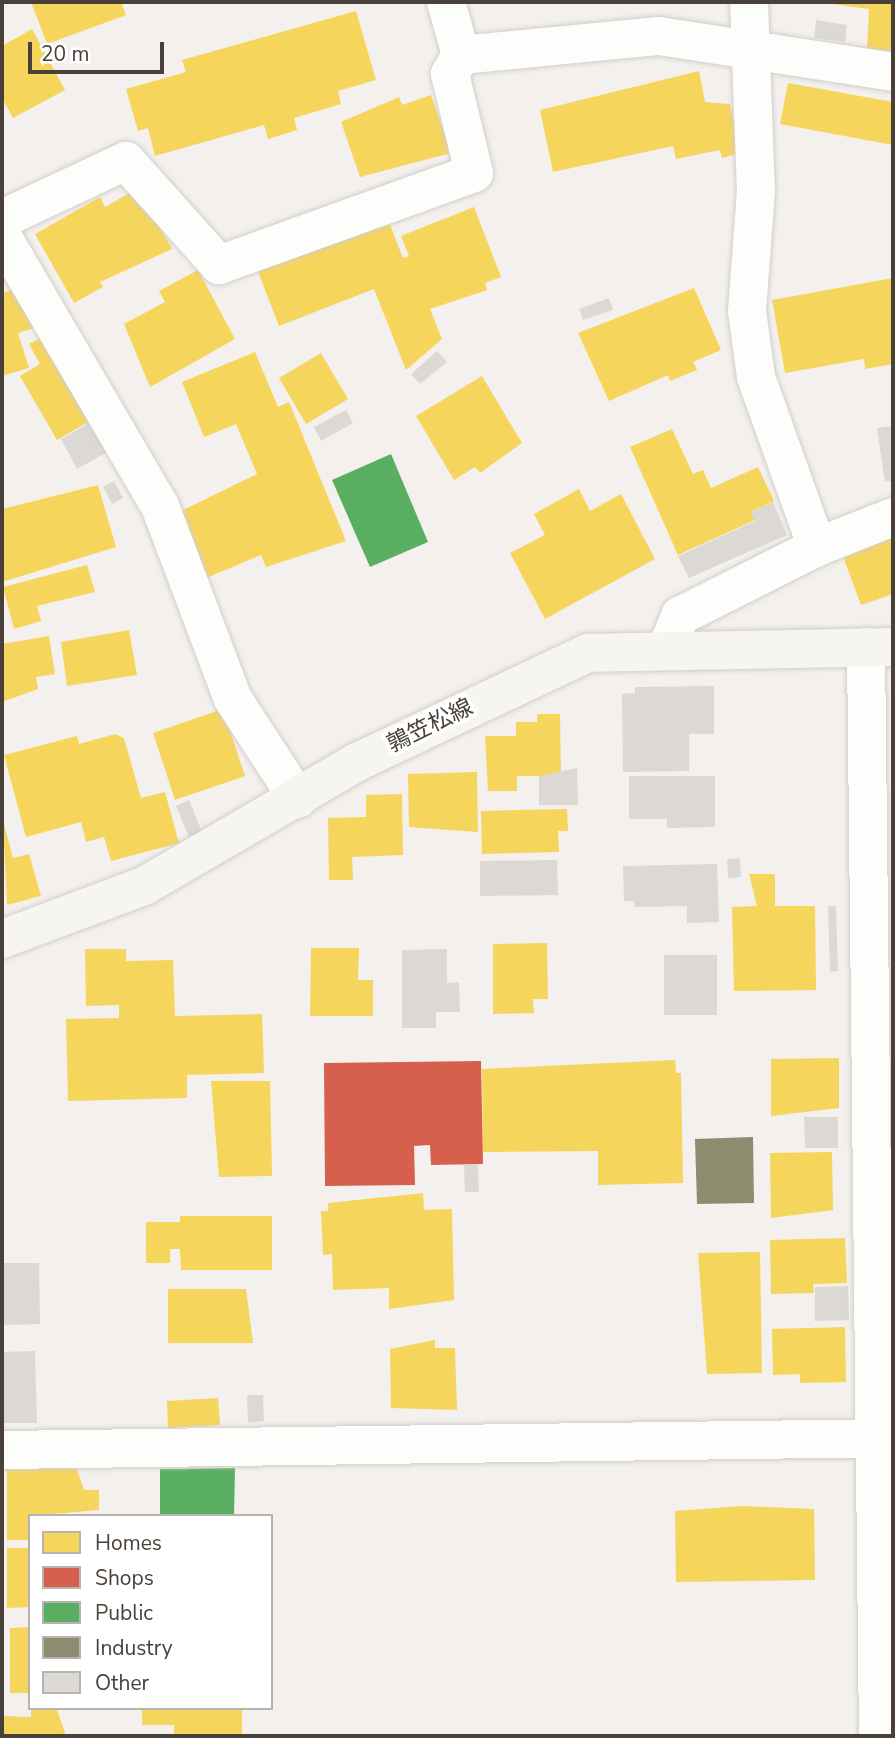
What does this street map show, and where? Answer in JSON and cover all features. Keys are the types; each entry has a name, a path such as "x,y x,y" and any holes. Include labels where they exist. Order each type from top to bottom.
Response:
{"main road":[{"name":"鶉笠松線","path":"2,939 145,886 298,799 355,762 588,653 667,649 880,647"}],"street":[{"path":"2,219 126,161 219,265 474,173 450,74 461,55 446,2"},
{"path":"749,2 748,49 756,191 747,311 756,377 817,547"},
{"path":"461,55 659,36 893,72"},
{"path":"2,236 160,506 233,699 298,799"},
{"path":"667,649 680,616 817,547 893,517"},
{"path":"878,1736 884,1438 880,647"},
{"path":"2,1450 884,1438"}],"building: Homes":[{"path":"31,2 121,2 126,15 47,44"},
{"path":"818,2 893,2 893,51 867,50 869,9"},
{"path":"356,11 376,80 338,91 341,104 294,118 297,130 268,139 264,125 155,156 148,128 138,131 126,89 186,72 182,60"},
{"path":"32,29 65,90 13,118 2,98 2,46"},
{"path":"699,71 705,102 730,104 741,153 722,158 720,150 676,159 673,146 553,172 540,110"},
{"path":"788,83 893,102 893,145 780,124"},
{"path":"431,95 451,153 360,177 341,122 399,97 402,105"},
{"path":"138,188 172,249 100,282 103,287 74,303 35,234 100,197 105,207"},
{"path":"474,207 501,277 485,283 487,290 430,309 442,339 406,370 374,289 279,326 255,264 385,212 403,258 409,256 401,236"},
{"path":"198,270 235,339 150,387 124,324 165,302 159,291"},
{"path":"893,278 893,364 865,369 864,359 785,373 772,300"},
{"path":"21,287 34,328 18,333 29,368 2,376 2,293"},
{"path":"694,288 721,350 693,362 697,370 670,381 668,375 609,401 578,333"},
{"path":"42,337 90,421 57,440 20,376 40,364 29,344"},
{"path":"255,352 278,407 289,402 346,541 266,567 261,555 204,579 177,513 257,474 236,424 204,437 182,382"},
{"path":"321,353 348,399 306,424 279,378"},
{"path":"482,376 522,443 480,473 475,467 454,480 416,416"},
{"path":"672,429 693,474 703,470 711,488 758,467 774,501 751,512 755,520 678,555 630,447"},
{"path":"98,485 116,547 2,582 2,509"},
{"path":"579,489 590,511 621,494 655,559 545,619 510,553 545,535 534,514"},
{"path":"893,535 893,594 861,605 842,554"},
{"path":"87,565 95,592 37,606 41,621 14,629 3,587"},
{"path":"129,630 137,675 67,686 61,642"},
{"path":"49,636 55,674 36,677 38,689 2,702 2,644"},
{"path":"223,709 245,776 175,800 153,733"},
{"path":"537,714 560,714 561,776 517,776 517,791 488,791 485,736 516,736 516,722 537,722"},
{"path":"115,734 124,738 141,798 165,792 179,843 111,861 104,837 86,842 81,822 26,837 4,755 77,736 79,744"},
{"path":"477,772 478,832 409,827 408,774"},
{"path":"402,794 403,855 352,857 353,880 329,880 328,818 366,817 366,795"},
{"path":"567,809 568,831 558,831 559,852 482,854 481,811"},
{"path":"3,820 13,858 29,854 41,896 7,905"},
{"path":"749,874 775,874 775,906 815,906 816,990 734,991 732,907 757,906"},
{"path":"547,943 548,999 533,999 534,1013 493,1014 493,944"},
{"path":"311,948 359,948 358,980 373,980 373,1016 310,1016"},
{"path":"85,949 126,949 126,961 173,960 175,1016 262,1014 264,1073 187,1075 187,1098 68,1101 66,1019 119,1018 119,1005 86,1006"},
{"path":"839,1058 839,1108 771,1116 771,1059"},
{"path":"675,1060 676,1073 681,1073 683,1183 598,1185 598,1151 483,1152 482,1069"},
{"path":"211,1081 270,1081 272,1176 219,1177"},
{"path":"832,1152 833,1210 771,1218 770,1153"},
{"path":"423,1193 424,1210 452,1209 454,1300 389,1309 389,1288 333,1290 332,1254 323,1255 321,1211 328,1211 328,1203"},
{"path":"180,1216 272,1216 272,1270 181,1270 180,1249 170,1249 170,1263 146,1263 146,1222 180,1222"},
{"path":"845,1238 847,1283 813,1284 814,1293 771,1294 770,1240"},
{"path":"760,1252 762,1373 707,1374 698,1253"},
{"path":"168,1289 246,1289 253,1343 168,1343"},
{"path":"845,1327 846,1382 800,1383 800,1374 773,1375 772,1329"},
{"path":"435,1340 435,1348 455,1348 457,1410 391,1408 390,1349"},
{"path":"218,1398 220,1425 168,1428 167,1401"},
{"path":"7,1466 76,1467 84,1490 99,1490 99,1510 28,1514 28,1540 7,1540"},
{"path":"742,1506 814,1509 815,1580 676,1582 675,1511"},
{"path":"7,1548 28,1548 28,1607 7,1608"},
{"path":"28,1627 28,1693 10,1693 10,1628"},
{"path":"31,1710 57,1710 66,1736 2,1736 2,1716 31,1717"},
{"path":"142,1710 242,1710 242,1736 174,1736 174,1725 142,1725"}],"building: Shops":[{"path":"481,1061 483,1164 431,1165 430,1145 414,1146 415,1185 325,1186 324,1063"}],"building: Public":[{"path":"391,454 428,542 370,567 332,480"},
{"path":"235,1468 234,1514 160,1514 160,1469"}],"building: Industry":[{"path":"753,1137 754,1203 697,1204 695,1139"}],"building: Other":[{"path":"816,20 847,25 845,42 814,38"},
{"path":"609,298 613,310 583,320 579,309"},
{"path":"437,351 447,362 420,384 411,374"},
{"path":"346,410 353,423 321,441 314,427"},
{"path":"93,421 109,451 77,469 61,439"},
{"path":"893,426 893,480 885,482 877,428"},
{"path":"114,481 123,498 112,504 103,487"},
{"path":"773,502 787,535 689,578 678,556 755,521 751,512"},
{"path":"714,686 714,734 689,734 689,771 623,772 622,694 635,693 635,687"},
{"path":"577,768 578,805 539,805 539,776"},
{"path":"629,776 715,776 715,827 667,828 667,819 629,819"},
{"path":"189,800 202,832 189,837 176,806"},
{"path":"740,858 741,877 728,878 727,859"},
{"path":"557,860 558,895 480,896 480,861"},
{"path":"717,864 719,922 687,923 687,906 634,907 634,901 624,901 623,866"},
{"path":"828,906 836,906 838,971 830,972"},
{"path":"447,949 447,983 459,982 460,1012 436,1012 436,1028 402,1028 402,950"},
{"path":"664,955 717,955 717,1015 664,1015"},
{"path":"804,1117 838,1117 838,1148 805,1148"},
{"path":"464,1165 478,1165 479,1192 465,1192"},
{"path":"2,1263 39,1263 40,1324 2,1325"},
{"path":"848,1286 849,1320 815,1321 815,1287"},
{"path":"35,1351 37,1423 2,1423 2,1352"},
{"path":"247,1395 263,1395 264,1421 248,1423"}]}
